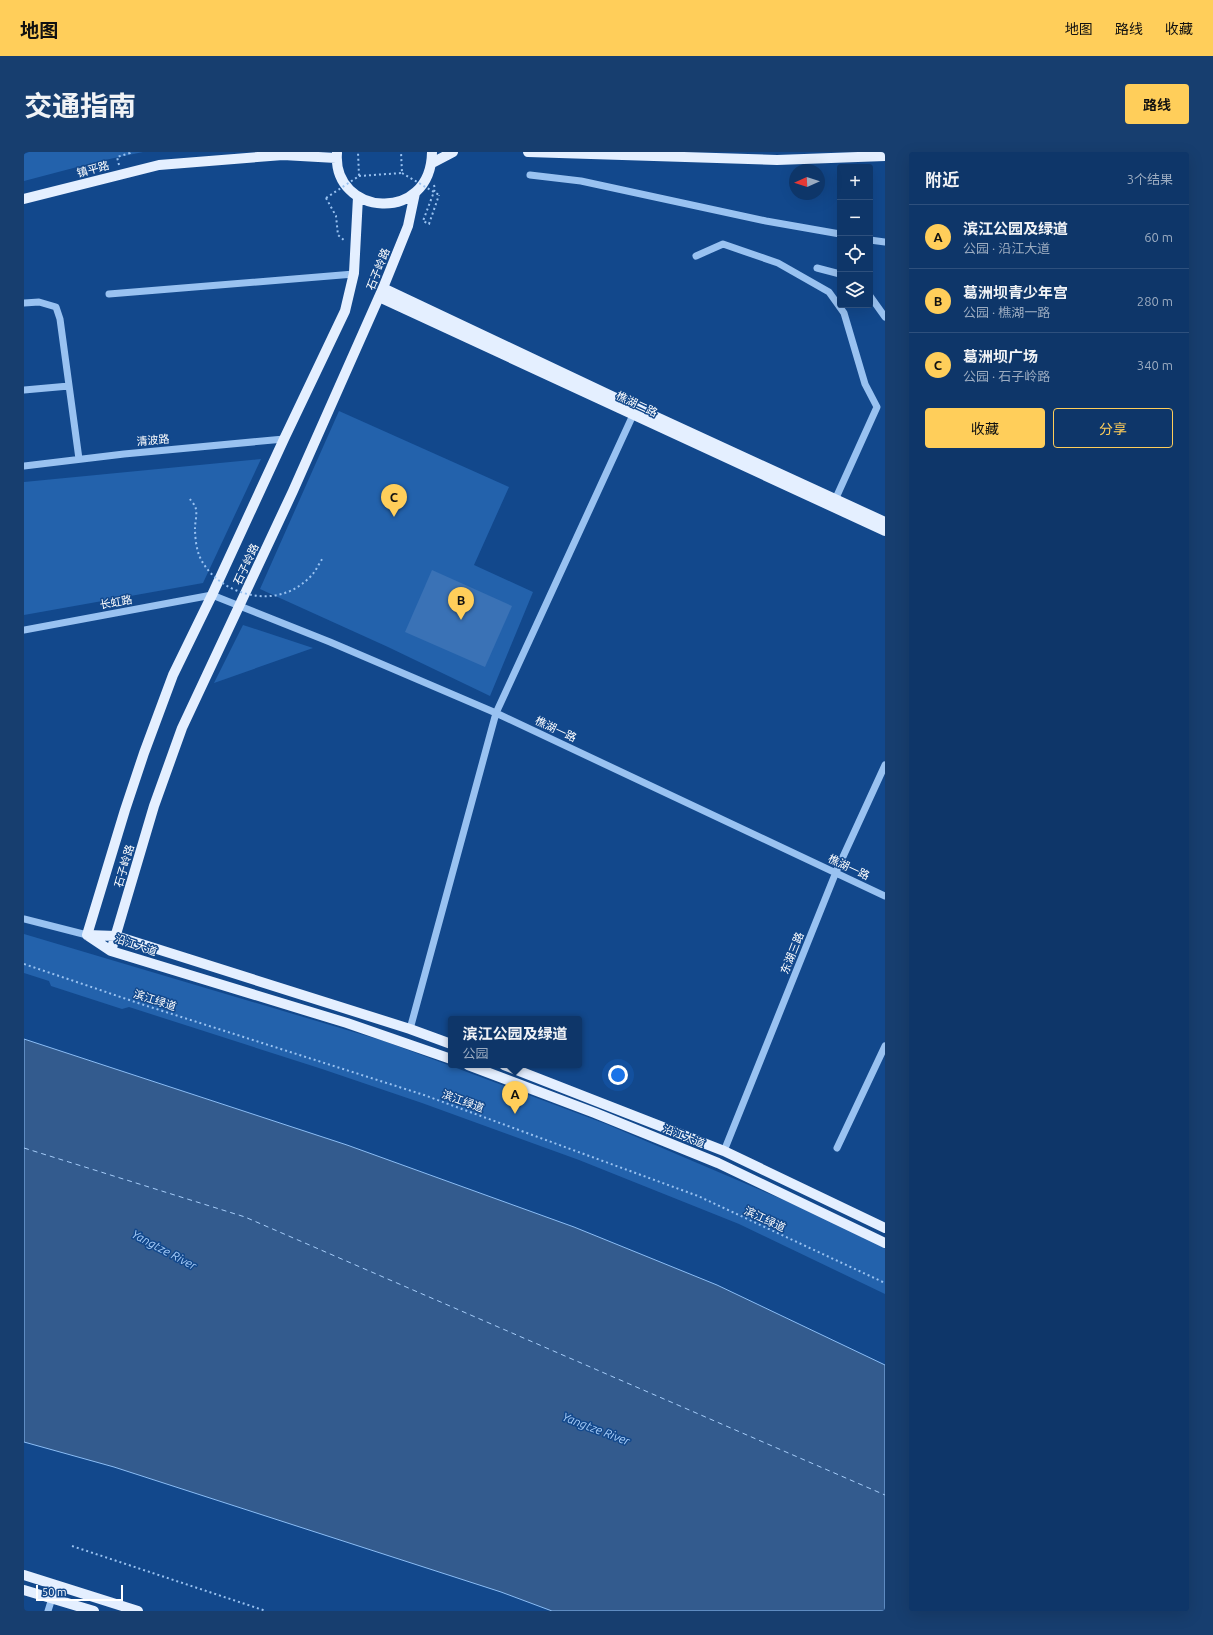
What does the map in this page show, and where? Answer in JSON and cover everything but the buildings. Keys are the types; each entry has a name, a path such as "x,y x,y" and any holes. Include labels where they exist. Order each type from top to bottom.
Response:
{"main road":[{"path":"336,155 339,173 347,187 358,197 372,203 388,204 402,201 415,193 424,184 431,168 432,152"},
{"path":"431,168 453,152"},
{"path":"528,152 777,160 885,156"},
{"name":"镇平路","path":"24,199 159,165 283,155 336,155"},
{"name":"石子岭路","path":"112,951 154,806 182,728 293,491 381,293 408,226 415,193"},
{"name":"石子岭路","path":"87,936 144,752 173,675 345,311 354,274 358,197"},
{"name":"樵湖二路","path":"381,293 633,415 885,531"},
{"name":"樵湖二路","path":"381,293 885,522"},
{"name":"沿江大道","path":"87,936 116,936 410,1029 448,1043"},
{"name":"沿江大道","path":"87,936 112,951 347,1023 448,1058"},
{"name":"沿江大道","path":"476,1068 595,1113 718,1163 885,1243"},
{"name":"沿江大道","path":"512,1068 724,1151 885,1228"},
{"path":"24,1575 138,1611"},
{"path":"24,1590 94,1611"}],"street":[{"path":"530,175 581,180 766,221 837,233"},
{"path":"873,240 885,242"},
{"path":"696,256 723,244 778,263 830,292 844,313 865,384 877,406 835,500"},
{"path":"817,268 837,273"},
{"path":"109,294 354,274"},
{"path":"873,300 885,317"},
{"path":"24,303 39,302 56,307 60,319 79,459"},
{"path":"24,390 69,386"},
{"path":"410,1029 496,712 633,415"},
{"name":"清波路","path":"24,466 79,459 284,439"},
{"name":"樵湖一路","path":"212,595 330,642 496,712 885,896"},
{"name":"长虹路","path":"24,630 212,595"},
{"name":"东湖三路","path":"724,1151 836,872 885,765"},
{"path":"24,919 87,936"},
{"path":"837,1148 885,1046"},
{"path":"48,1611 56,1585"}],"path":[{"path":"122,174 117,158 130,152"},
{"path":"358,152 359,176"},
{"path":"401,152 402,173"},
{"path":"356,248 338,235 336,216 326,198 359,176 402,173 439,195 429,224 422,221 435,189 431,168"},
{"path":"190,499 195,506 195,537 198,554 206,568 213,576 231,588 253,596 269,597 281,594 290,591 303,583 312,575 323,558"},
{"name":"滨江绿道","path":"24,964 144,1005 424,1095 566,1147 698,1196 885,1283"},
{"path":"72,1546 266,1611"}],"shaded area":[{"path":"29,152 143,152 100,161 24,181 24,154"},
{"path":"339,411 509,487 474,565 533,592 490,696 388,647 260,589"},
{"path":"261,459 203,583 24,615 24,482"},
{"path":"243,625 313,648 214,683"},
{"path":"24,934 384,1041 448,1065 448,1068 456,1068 606,1124 819,1215 885,1248 885,1294 739,1224 579,1160 422,1103 322,1069 129,1007 122,1009 51,986 49,981 24,973"}],"water":[{"name":"Yangtze River","path":"24,1039 347,1145 574,1227 717,1285 885,1365 885,1611 552,1611 501,1592 114,1467 24,1442"}],"ferry route":[{"path":"24,1148 245,1217 885,1495"}],"place":[{"name":"葛洲坝广场","path":"394,517"},
{"name":"葛洲坝青少年宫","path":"461,620"},
{"name":"滨江公园及绿道","path":"515,1114"}]}
